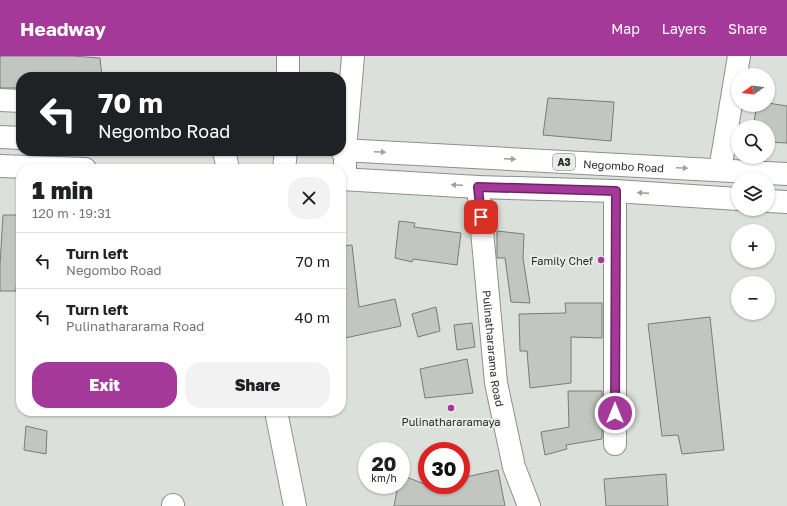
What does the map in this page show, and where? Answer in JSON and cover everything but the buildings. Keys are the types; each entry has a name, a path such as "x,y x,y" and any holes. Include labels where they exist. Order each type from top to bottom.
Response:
{"main road":[{"path":"288,56 288,72"},
{"path":"346,124 354,56"},
{"path":"720,170 739,56"},
{"path":"0,100 16,101"},
{"path":"0,137 16,138"},
{"name":"Negombo Road","path":"346,150 787,174"},
{"path":"0,166 16,167"},
{"path":"346,179 478,187 616,191 731,199"},
{"name":"Pulinathararama Road","path":"478,187 496,383 514,467 529,506"},
{"path":"615,444 616,191"},
{"path":"775,201 787,202"},
{"path":"277,416 295,506"}],"place":[{"name":"Family Chef","path":"601,260"},
{"name":"Pulinathararamaya","path":"451,408"}],"route":[{"path":"481,217 478,187 616,191 615,413"}]}
